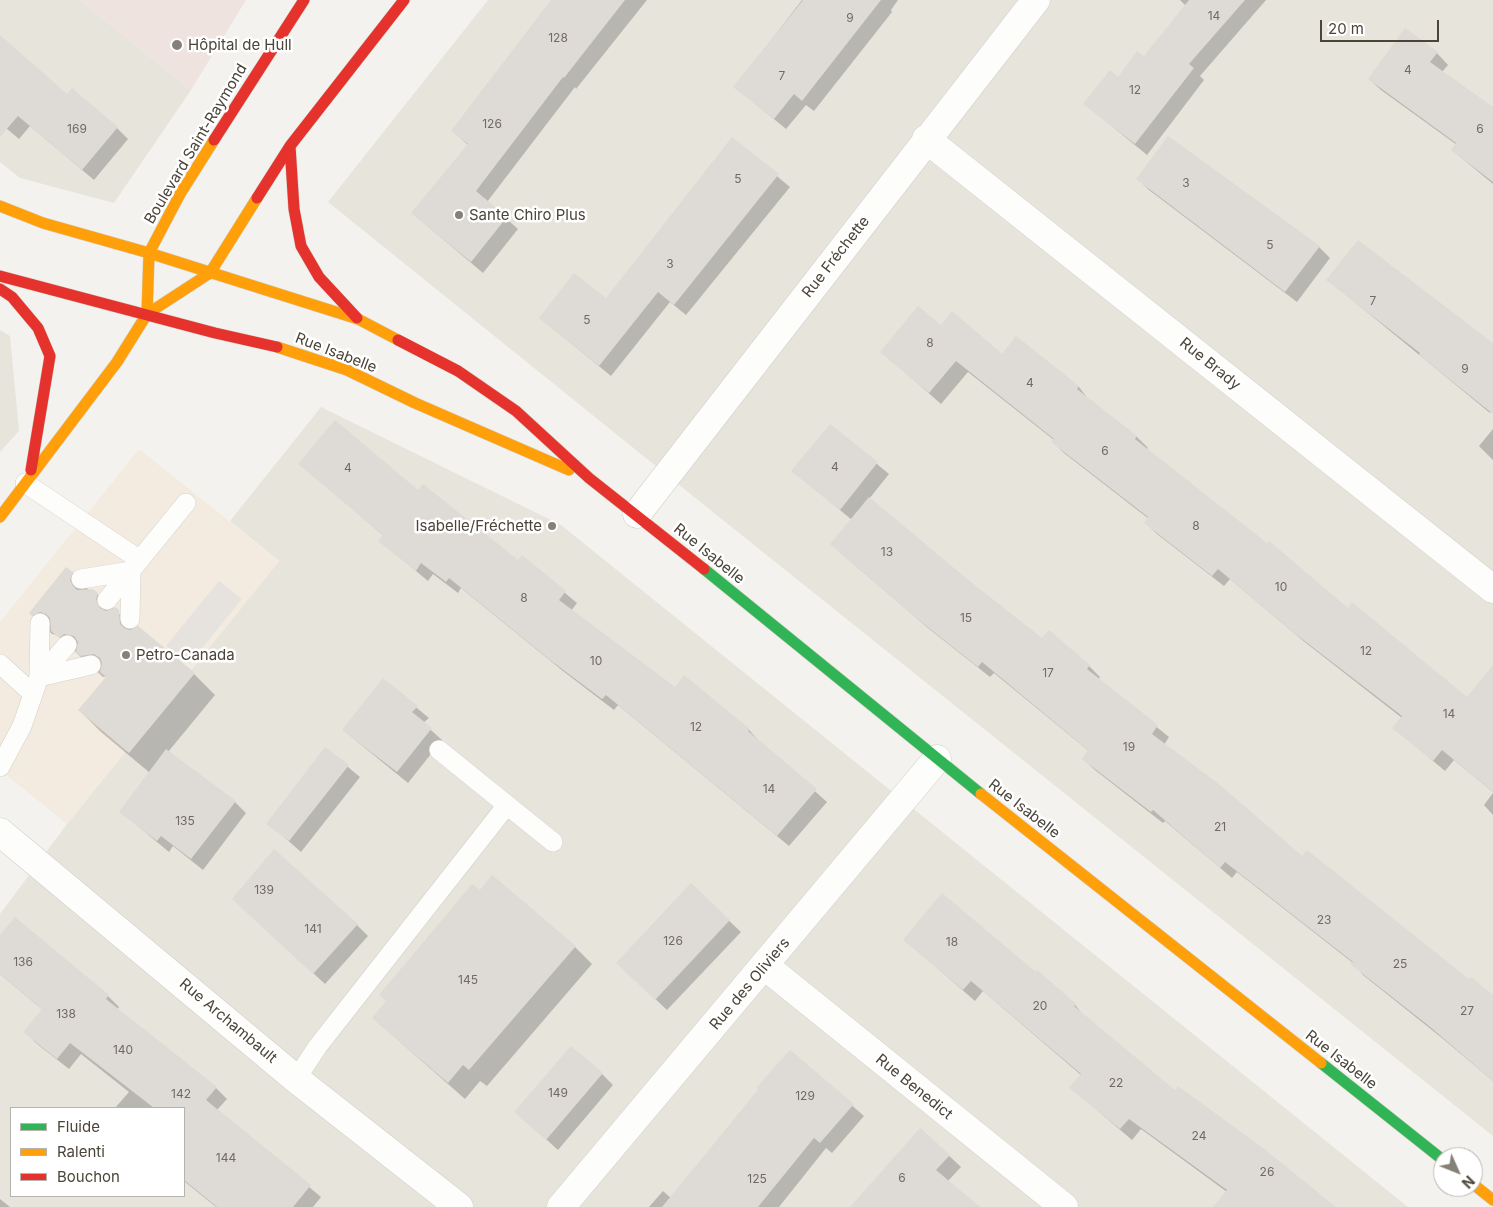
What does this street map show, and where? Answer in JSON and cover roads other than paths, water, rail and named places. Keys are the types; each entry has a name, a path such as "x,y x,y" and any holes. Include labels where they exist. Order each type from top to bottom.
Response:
{"street":[{"name":"Boulevard Saint-Raymond","path":"147,314 149,253 180,194 304,0"},
{"path":"0,517 117,362 147,314 210,273 290,146 404,0"},
{"name":"Rue Fréchette","path":"637,514 926,139 1036,0"},
{"name":"Rue Brady","path":"926,139 1493,590"},
{"path":"290,146 294,209 301,246 319,277 358,319"},
{"name":"Rue Isabelle","path":"0,206 43,223 149,253 358,319 458,371 516,411 589,478 637,514 936,759 1433,1152"},
{"name":"Rue Isabelle","path":"0,276 215,333 277,347 347,370 415,403 589,478"},
{"path":"0,289 12,297 38,328 50,356 46,395 27,480"},
{"name":"Rue des Oliviers","path":"561,1207 765,966 936,759"},
{"name":"Rue Archambault","path":"0,832 296,1079 459,1207"},
{"name":"Rue Benedict","path":"765,966 1064,1207"},
{"path":"1483,1192 1493,1200"}],"lane":[{"path":"27,480 135,566"},
{"path":"107,600 186,503"},
{"path":"81,579 135,566"},
{"path":"130,619 135,566"},
{"path":"0,767 22,726 36,685 40,622"},
{"path":"36,685 67,645"},
{"path":"0,664 36,685"},
{"path":"36,685 91,665"},
{"path":"440,750 552,842"},
{"path":"296,1079 318,1046 508,805"}],"place":[{"name":"Hôpital de Hull","path":"177,45"},
{"name":"Sante Chiro Plus","path":"459,215"},
{"name":"Isabelle/Fréchette","path":"552,526"},
{"name":"Petro-Canada","path":"126,655"}]}
